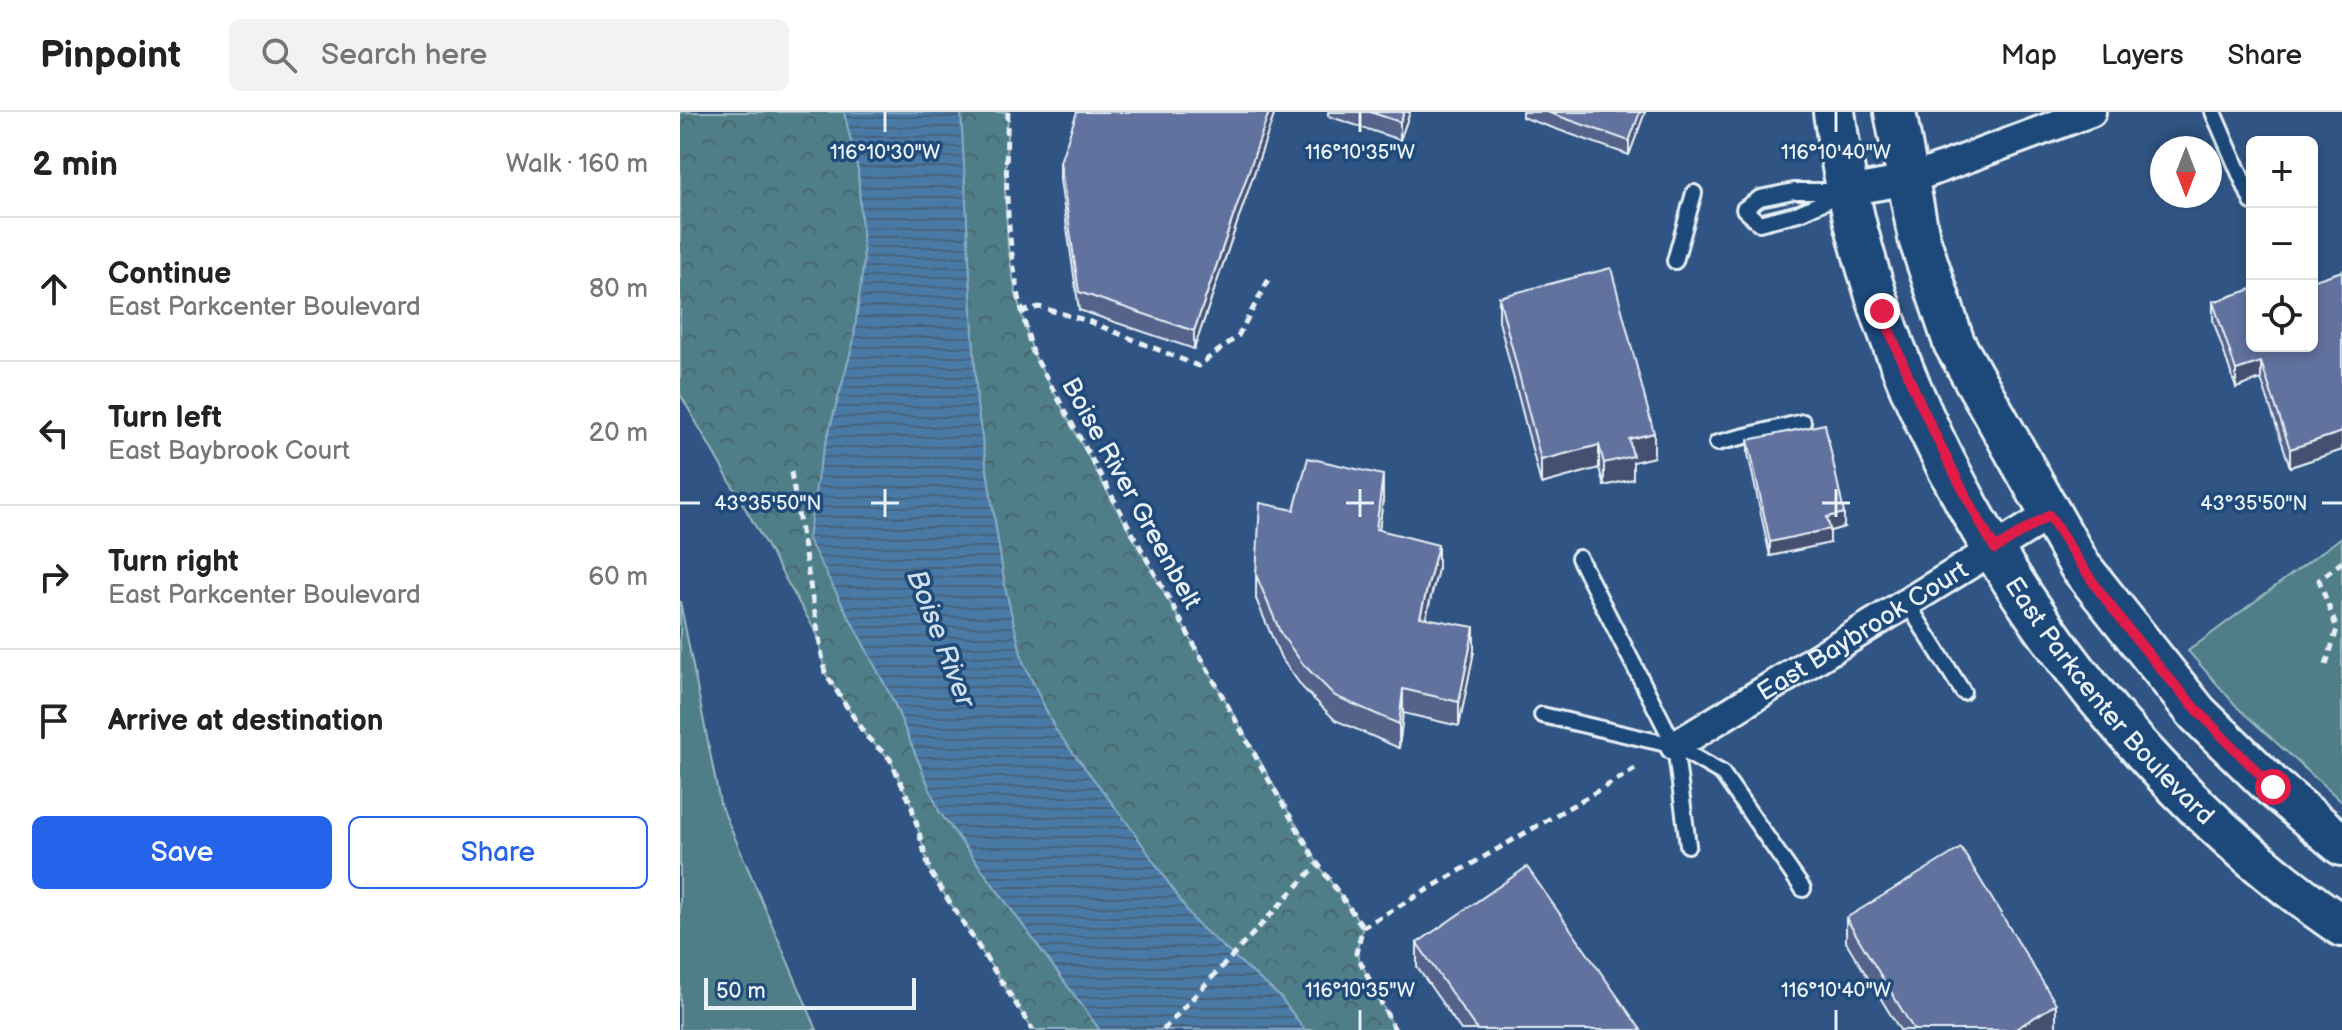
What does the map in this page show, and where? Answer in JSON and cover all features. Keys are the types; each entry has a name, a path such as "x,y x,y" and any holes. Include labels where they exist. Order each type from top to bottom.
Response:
{"main road":[{"name":"East Parkcenter Boulevard","path":"1834,112 1848,191 1882,311 1907,377 1951,470 1995,549 2048,631 2099,701 2162,770 2266,868 2342,926"},
{"name":"East Parkcenter Boulevard","path":"1895,112 1919,238 1954,343 2080,566 2174,688 2273,787 2342,845"}],"street":[{"path":"1848,191 1908,180 2091,112"},
{"name":"East Baybrook Court","path":"1675,746 2049,515"}],"lane":[{"path":"2213,112 2246,188"},
{"path":"1794,191 1848,191 1799,213 1759,223 1744,209 1760,198 1794,191"},
{"path":"1675,261 1694,193"},
{"path":"1717,443 1803,422"},
{"path":"1579,558 1675,746 1688,845"},
{"path":"1907,603 1963,692"},
{"path":"1542,715 1675,746 1722,773 1803,889"}],"path":[{"name":"Boise River Greenbelt","path":"1008,112 1008,247 1033,353 1103,484 1318,864 1363,927"},
{"path":"1021,312 1039,307 1088,321 1198,366 1238,336 1269,279"},
{"path":"791,472 825,673 866,736 890,759 911,804 930,872 1033,1030"},
{"path":"2326,665 2337,629 2319,580 2342,562"},
{"path":"1395,1030 1356,953 1363,927 1637,768"},
{"path":"1163,1030 1318,864"}],"green space":[{"path":"680,112 844,112 858,170 864,261 853,344 819,468 840,600 893,700 939,811 1100,1030 1033,1030 1029,1024 930,872 911,804 890,759 866,736 825,673 818,636 680,394"},
{"path":"961,112 1008,112 1005,188 1008,247 1016,294 1033,353 1103,484 1318,864 1363,927 1356,953 1395,1030 1305,1030 1280,997 1195,922 1131,828 1055,729 1023,662 1005,587 977,406"},
{"path":"2342,537 2342,802 2238,708 2188,651"},
{"path":"680,601 720,803 817,1030 680,1030"}],"water":[{"name":"Boise River","path":"844,112 961,112 977,406 1005,587 1023,662 1055,729 1131,828 1195,922 1280,997 1305,1030 1100,1030 939,811 893,700 808,539 819,468 853,344 864,261 858,170"}],"building":[{"path":"1077,112 1269,112 1194,331 1079,292 1060,162"},
{"path":"1370,112 1404,112 1400,122"},
{"path":"1547,112 1640,112 1629,141"},
{"path":"1611,268 1654,433 1629,439 1633,456 1604,463 1599,445 1541,460 1499,297"},
{"path":"2342,271 2342,432 2290,449 2261,362 2236,370 2213,302 2246,291 2246,352 2318,352 2318,279"},
{"path":"1825,424 1844,513 1827,517 1830,529 1770,542 1748,440"},
{"path":"1308,458 1383,475 1376,529 1438,545 1420,617 1474,627 1459,702 1403,689 1399,724 1335,696 1303,664 1281,634 1256,575 1260,503 1294,510"},
{"path":"1961,848 2056,1004 2014,1030 1914,1030 1846,918"},
{"path":"1527,867 1641,1030 1477,1030 1417,943"}],"route":[{"path":"1882,311 1907,377 1951,470 1995,549 2049,515 2080,566 2174,688 2273,787"}]}
